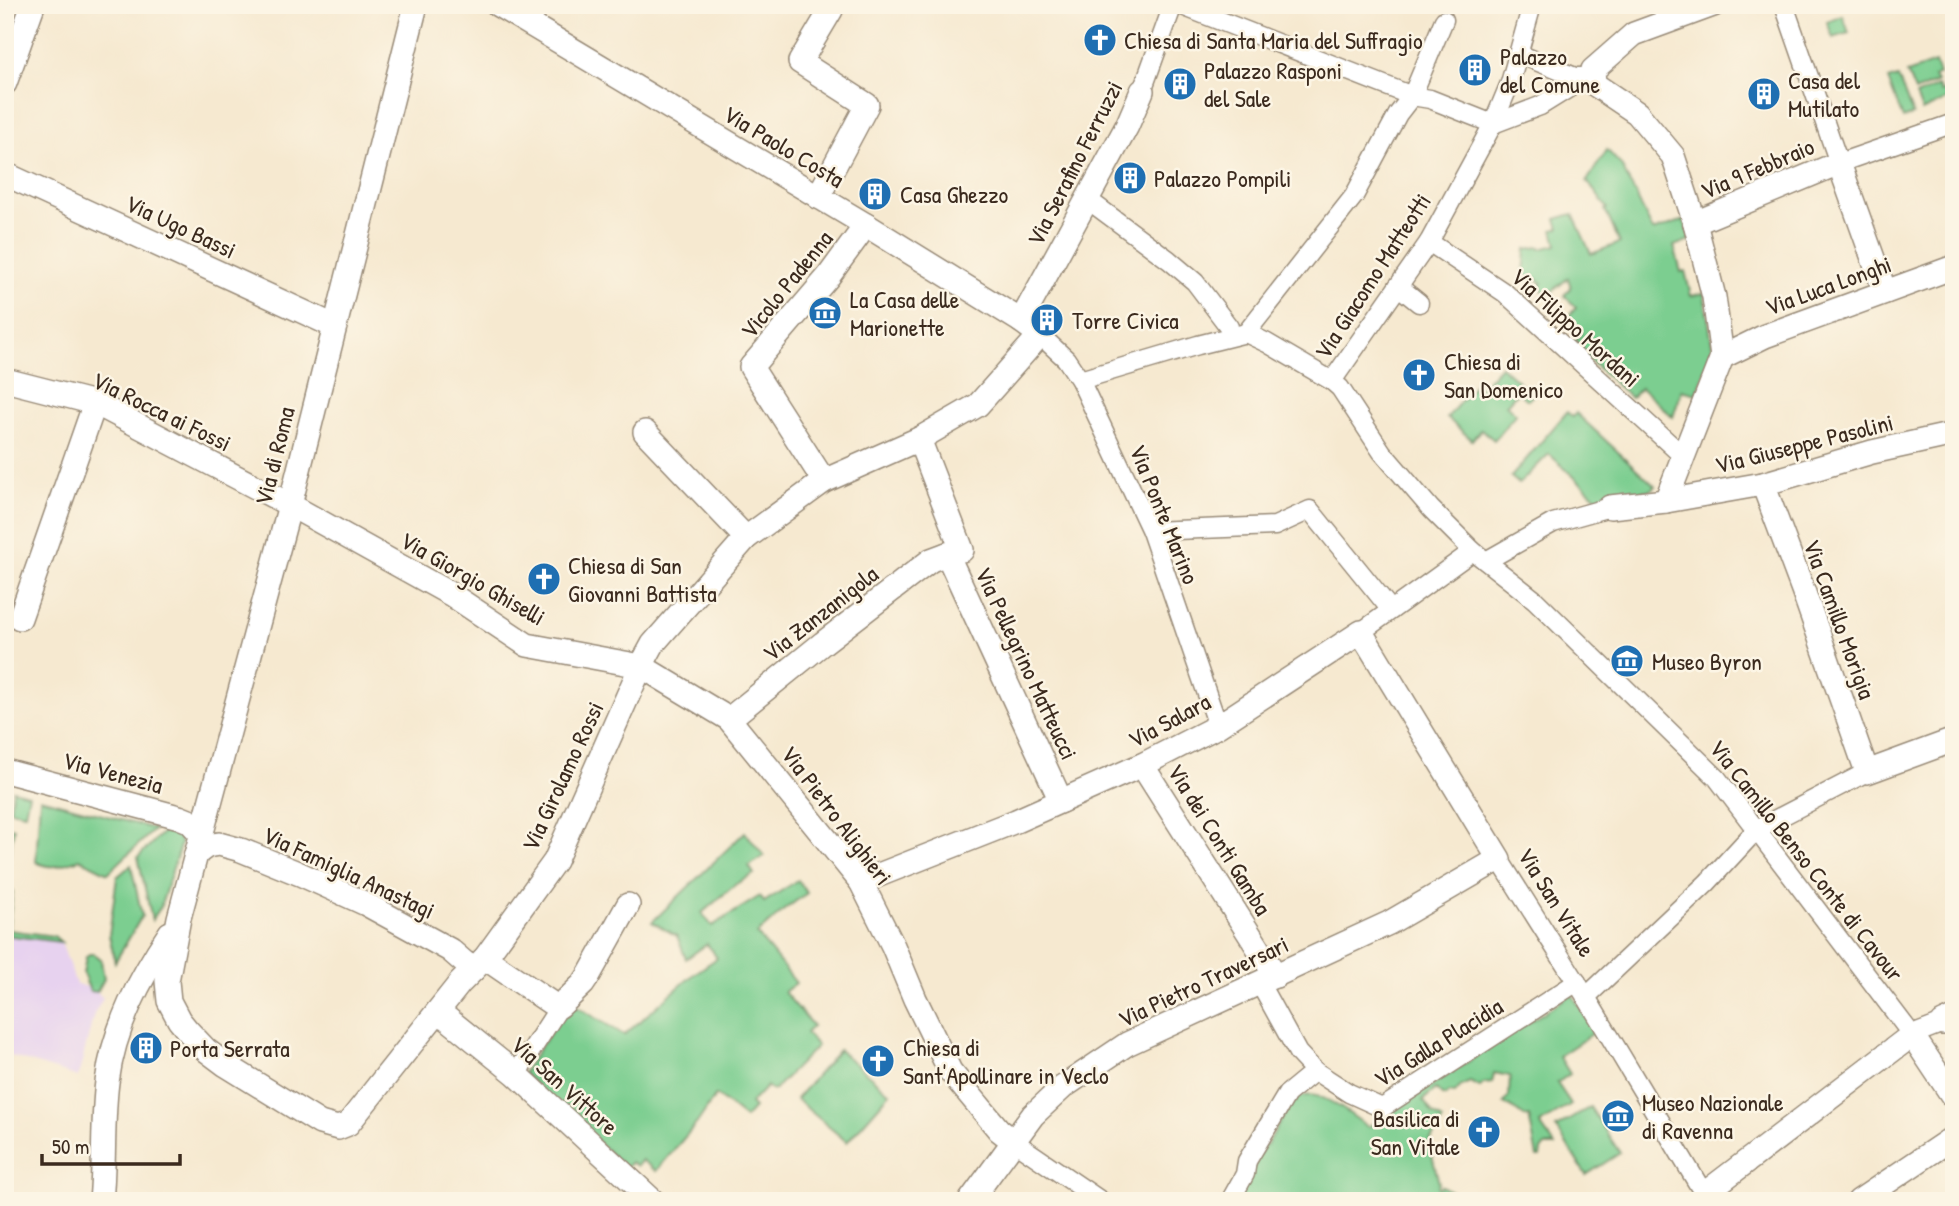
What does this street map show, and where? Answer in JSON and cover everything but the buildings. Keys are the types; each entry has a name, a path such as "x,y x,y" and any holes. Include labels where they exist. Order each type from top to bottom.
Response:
{"street":[{"path":"5,83 33,5"},
{"name":"Via di Roma","path":"179,918 290,505 416,5"},
{"name":"Via Paolo Costa","path":"498,5 534,14 818,197 1040,335"},
{"name":"Via Serafino Ferruzzi","path":"1021,321 1127,125 1173,5"},
{"path":"1180,5 1412,96 1430,99 1493,124 1540,106 1591,75 1634,34 1713,5"},
{"name":"Via Giacomo Matteotti","path":"1336,384 1429,242 1493,124 1510,83 1532,5"},
{"path":"1784,5 1885,292"},
{"path":"818,197 867,105 800,62 831,10"},
{"path":"1080,380 1246,333 1354,196 1398,114 1412,96 1444,20"},
{"path":"1520,51 1574,77 1591,75"},
{"path":"1591,75 1594,84 1637,113 1673,156 1695,223 1714,297 1722,357 1666,502"},
{"path":"1839,163 1954,123"},
{"name":"Via 9 Febbraio","path":"1695,223 1839,163"},
{"name":"Via Ugo Bassi","path":"5,174 334,326"},
{"path":"1087,199 1170,260 1195,282 1229,327"},
{"name":"Vicolo Padenna","path":"824,481 751,368 828,276 866,225"},
{"name":"Via Filippo Mordani","path":"1429,242 1505,293 1684,457"},
{"name":"Via Luca Longhi","path":"1722,357 1765,335 1954,267"},
{"path":"1398,286 1419,303"},
{"path":"1246,333 1336,384"},
{"name":"Via Girolamo Rossi","path":"179,918 167,981 169,1001 179,1020 206,1049 226,1065 320,1123 338,1128 348,1124 479,964 555,861 653,644 746,538 824,481 919,439 978,405 1040,335"},
{"name":"Via Ponte Marino","path":"1040,335 1066,359 1080,380 1151,531 1218,726"},
{"name":"Via Rocca ai Fossi","path":"5,380 95,402 290,505"},
{"name":"Via Camillo Benso Conte di Cavour","path":"1336,384 1382,452 1431,509 1479,556 1535,600 1717,778 1912,1035"},
{"path":"20,618 95,402"},
{"path":"645,432 746,538"},
{"name":"Via Giuseppe Pasolini","path":"1610,507 1666,502 1763,484 1872,452 1954,434"},
{"name":"Via Pellegrino Matteucci","path":"919,439 962,550 947,554 1061,801"},
{"name":"Via Camillo Morigia","path":"1763,484 1867,772"},
{"name":"Via Giorgio Ghiselli","path":"290,505 452,595 527,645 641,666"},
{"path":"1479,556 1553,523 1610,507"},
{"path":"1151,531 1275,526 1310,510 1391,610"},
{"name":"Via Zanzanigola","path":"729,719 931,560 947,554"},
{"name":"Via Salara","path":"861,881 1016,821 1142,765 1218,726 1391,610 1479,556"},
{"name":"Via San Vitale","path":"1361,632 1706,1197"},
{"name":"Via Pietro Alighieri","path":"641,666 729,719 861,881 950,1071 999,1130 1013,1141"},
{"path":"1582,990 1707,883 1757,829 1867,772 1954,740"},
{"name":"Via dei Conti Gamba","path":"1142,765 1268,980"},
{"name":"Via Venezia","path":"5,771 179,817 189,821 199,845"},
{"name":"Via Famiglia Anastagi","path":"199,845 219,844 241,850 300,874 366,904 560,1006"},
{"name":"Via Pietro Traversari","path":"970,1201 1033,1115 1063,1087 1127,1044 1389,923 1499,859"},
{"path":"516,1074 560,1006 589,975 628,905"},
{"path":"101,1201 107,1084 118,1035 144,975 179,918"},
{"path":"1230,1201 1245,1174 1247,1161 1287,1094 1315,1071 1298,1053 1268,980"},
{"name":"Via Galla Placidia","path":"1315,1071 1349,1093 1382,1108 1582,990"},
{"name":"Via San Vittore","path":"438,1012 516,1074 653,1201"},
{"path":"1706,1197 1912,1035 1948,1021"},
{"path":"1912,1035 1954,1098"},
{"path":"1859,1201 1954,1137"},
{"path":"1013,1141 1101,1201"}],"shaded area":[{"path":"5,935 61,942 76,984 87,987 91,992 97,992 103,998 94,1014 78,1077 5,1054"}],"green space":[{"path":"1843,16 1849,33 1833,38 1827,22"},
{"path":"1935,63 1939,74 1934,77 1937,82 1915,92 1907,73"},
{"path":"1898,77 1913,115 1903,119 1888,80"},
{"path":"1938,86 1941,92 1946,90 1950,98 1922,111 1916,96"},
{"path":"1607,150 1621,165 1653,231 1684,220 1690,240 1674,246 1681,272 1685,271 1691,296 1704,293 1713,349 1697,394 1682,390 1673,417 1641,388 1631,398 1572,344 1582,333 1567,317 1576,308 1564,295 1571,288 1568,278 1548,295 1539,287 1542,283 1536,278 1533,282 1524,275 1526,249 1557,245 1553,230 1559,228 1556,219 1573,214 1591,254 1620,243 1605,210 1607,208 1587,181"},
{"path":"1501,366 1533,395 1528,400 1517,392 1506,405 1516,414 1494,440 1481,429 1472,440 1447,418 1474,385 1480,389"},
{"path":"1567,412 1573,417 1576,413 1655,486 1651,490 1597,498 1549,454 1519,484 1511,477"},
{"path":"13,790 29,794 25,813 10,810"},
{"path":"40,798 155,829 108,873 80,859 58,866 43,865 36,862"},
{"path":"7,826 14,828 5,880"},
{"path":"165,830 177,834 181,843 160,908 152,920 138,857"},
{"path":"745,832 764,856 749,866 754,874 736,884 702,913 712,926 760,896 764,902 798,880 807,893 757,934 796,983 784,992 813,1026 806,1033 817,1046 773,1091 767,1086 750,1104 754,1108 745,1118 716,1095 697,1123 656,1171 642,1160 637,1166 631,1162 626,1168 523,1073 570,1002 624,1035 694,974 717,958 707,944 686,959 677,936 652,922"},
{"path":"131,865 142,916 115,962 109,935 117,877"},
{"path":"5,888 13,890 8,930 54,936 61,942 5,935"},
{"path":"89,954 94,954 101,960 104,979 97,992 90,991 83,974"},
{"path":"1572,994 1595,1032 1559,1056 1570,1074 1557,1083 1571,1104 1540,1124 1555,1146 1545,1146 1540,1157 1537,1157 1529,1116 1526,1117 1504,1103 1509,1096 1510,1076 1494,1073 1492,1083 1480,1087 1470,1082 1446,1096 1436,1089 1423,1100 1433,1114 1443,1120 1427,1146 1430,1147 1438,1186 1467,1201 1238,1201 1253,1164 1264,1146 1290,1107 1302,1097 1311,1095 1332,1102 1368,1127"},
{"path":"839,1050 890,1093 847,1142 796,1099"},
{"path":"1590,1107 1620,1153 1586,1175 1556,1128"}],"place":[{"name":"Chiesa di Santa Maria del Suffragio","path":"1100,40"},
{"name":"Palazzo del Comune","path":"1475,70"},
{"name":"Palazzo Rasponi del Sale","path":"1180,84"},
{"name":"Casa del Mutilato","path":"1764,94"},
{"name":"Palazzo Pompili","path":"1130,178"},
{"name":"Casa Ghezzo","path":"875,194"},
{"name":"La Casa delle Marionette","path":"825,313"},
{"name":"Torre Civica","path":"1047,320"},
{"name":"Chiesa di San Domenico","path":"1419,375"},
{"name":"Chiesa di San Giovanni Battista","path":"544,579"},
{"name":"Museo Byron","path":"1627,661"},
{"name":"Porta Serrata","path":"146,1048"},
{"name":"Chiesa di Sant'Apollinare in Veclo","path":"878,1061"},
{"name":"Museo Nazionale di Ravenna","path":"1618,1116"},
{"name":"Basilica di San Vitale","path":"1484,1132"}]}
